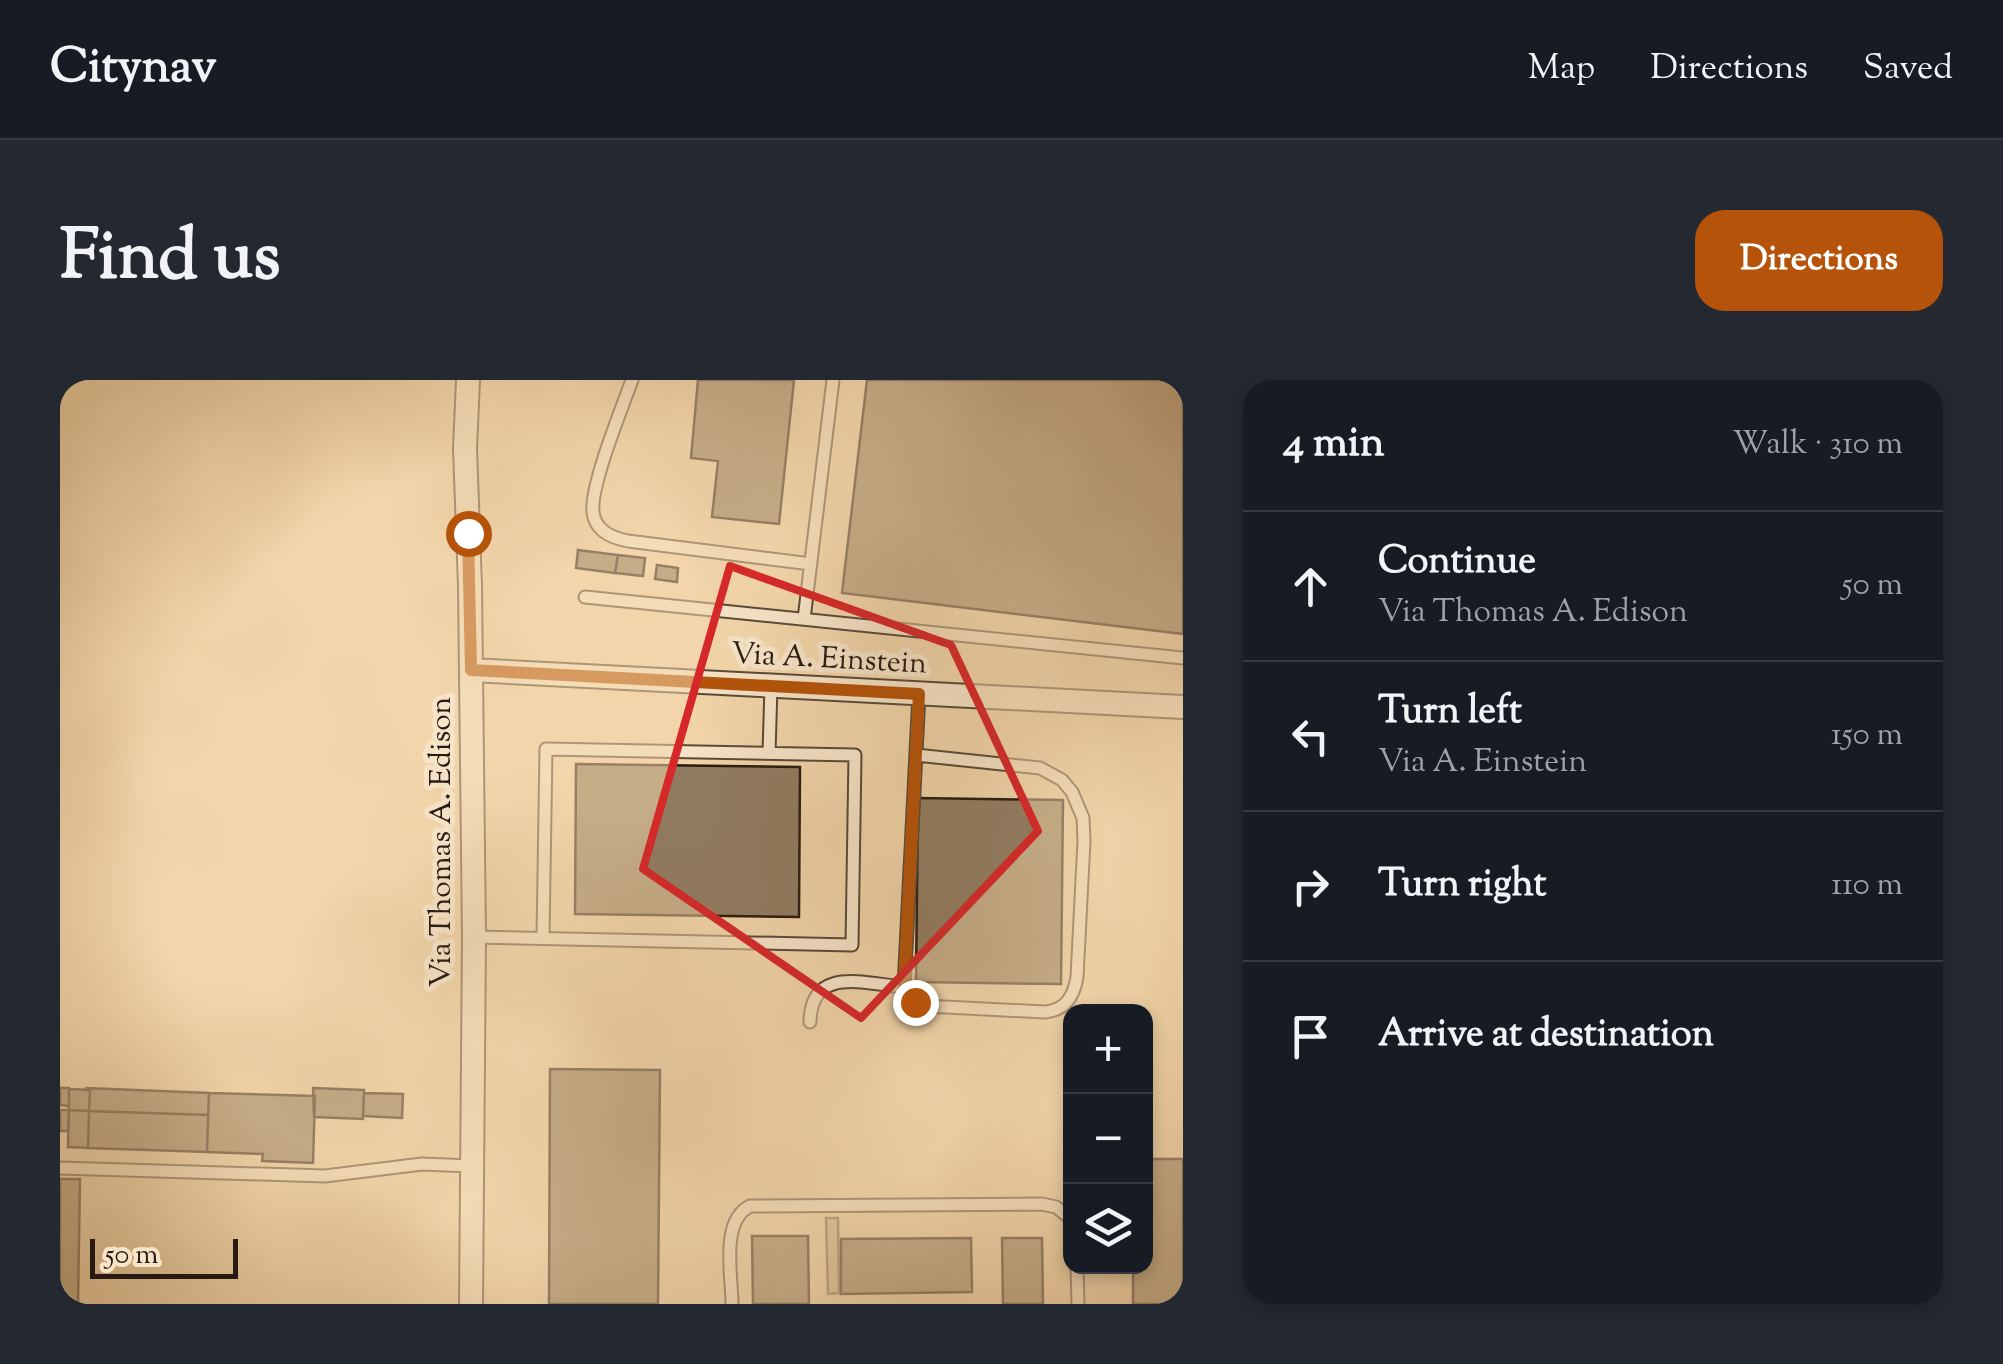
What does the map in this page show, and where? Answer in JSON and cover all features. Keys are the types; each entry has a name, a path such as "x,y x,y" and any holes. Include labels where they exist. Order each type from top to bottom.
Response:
{"street":[{"name":"Via Thomas A. Edison","path":"468,380 465,448 474,937 472,1304"},
{"name":"Via A. Einstein","path":"471,670 1183,707"}],"lane":[{"path":"632,380 607,450 593,505 596,523 602,530 628,541 811,564"},
{"path":"804,619 832,380"},
{"path":"585,597 1183,658"},
{"path":"769,754 771,687"},
{"path":"916,755 1032,766 1055,775 1079,806 1084,829 1078,958 1072,997 1054,1011 926,1006 911,998 904,987 919,694"},
{"path":"474,937 852,944 855,755 546,749 543,937"},
{"path":"810,1022 815,995 826,985 842,982 904,987"},
{"path":"60,1168 325,1176 422,1164 472,1166"},
{"path":"732,1304 732,1230 739,1213 750,1206 1042,1204 1063,1212"},
{"path":"1077,1274 1078,1304"}],"highlighted area":[{"path":"730,566 951,645 1038,831 861,1018 643,869"}],"shaded area":[{"path":"826,1218 838,1218 839,1293 828,1294"}],"building":[{"path":"698,380 794,380 779,524 712,517 718,461 691,458"},
{"path":"867,380 1183,380 1183,634 842,593"},
{"path":"578,550 618,555 615,573 576,568"},
{"path":"618,555 645,558 643,576 615,573"},
{"path":"657,565 678,568 677,582 655,579"},
{"path":"576,764 800,767 799,917 575,914"},
{"path":"918,798 1063,800 1061,984 916,982"},
{"path":"550,1069 660,1070 658,1304 549,1304"},
{"path":"60,1088 69,1088 69,1106 60,1105"},
{"path":"85,1088 209,1093 208,1115 89,1111 90,1090"},
{"path":"313,1088 364,1090 363,1119 314,1117"},
{"path":"69,1089 90,1090 89,1111 69,1110"},
{"path":"209,1093 315,1096 313,1163 262,1161 263,1154 207,1152"},
{"path":"364,1093 403,1094 402,1118 363,1116"},
{"path":"60,1110 69,1110 68,1131 60,1131"},
{"path":"69,1110 89,1111 88,1148 68,1147"},
{"path":"89,1111 208,1115 207,1152 88,1148"},
{"path":"1153,1159 1183,1159 1183,1304 1133,1304 1133,1274 1153,1274"},
{"path":"60,1179 80,1179 78,1304 60,1304"},
{"path":"752,1236 808,1236 809,1304 753,1304"},
{"path":"971,1238 972,1292 841,1294 841,1239"},
{"path":"1002,1238 1042,1238 1043,1304 1003,1304"}],"route":[{"path":"468,533 471,670 919,694 904,987 915,1002"}]}
